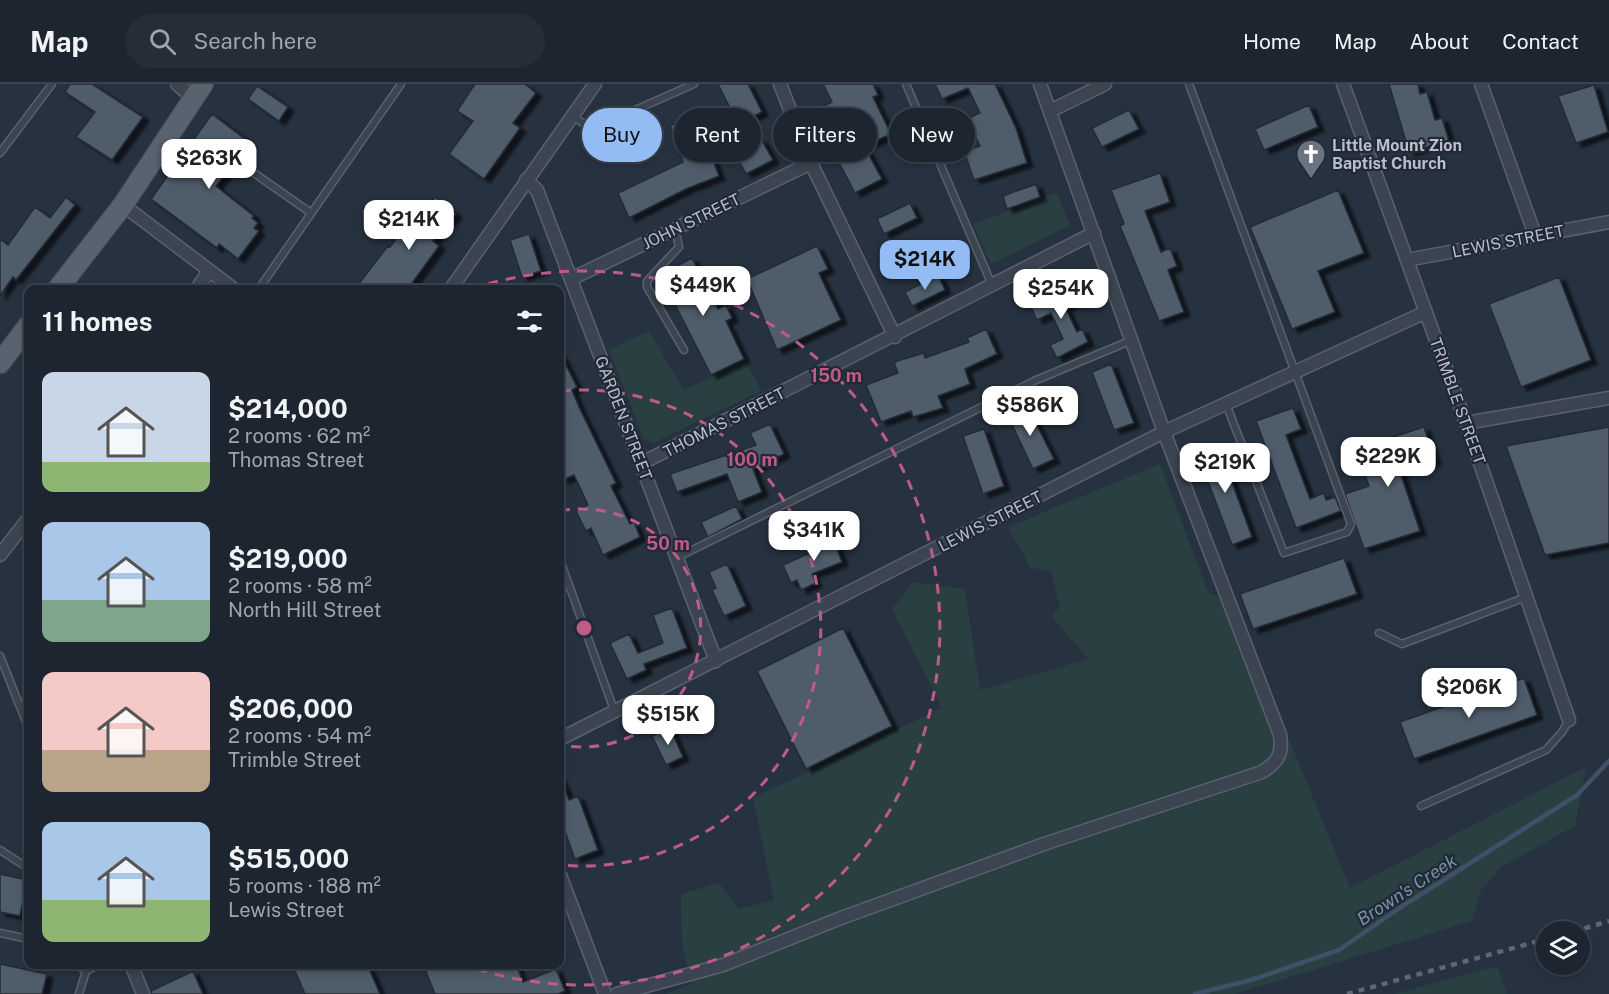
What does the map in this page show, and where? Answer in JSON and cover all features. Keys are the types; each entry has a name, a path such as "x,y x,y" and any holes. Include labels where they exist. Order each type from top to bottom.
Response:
{"main road":[{"path":"61,285 123,205 198,91"},
{"path":"0,363 24,335"}],"street":[{"path":"177,84 198,91"},
{"path":"453,285 595,84"},
{"path":"780,84 811,163 895,337"},
{"path":"617,994 723,965 841,918 1047,843 1262,772 1276,763 1282,750 1280,735 1164,432 1040,84"},
{"path":"1050,111 1105,84"},
{"name":"TRIMBLE STREET","path":"1343,84 1466,423 1569,720"},
{"path":"1481,84 1535,235"},
{"name":"JOHN STREET","path":"571,279 811,163"},
{"name":"GARDEN STREET","path":"526,180 537,190 716,661"},
{"path":"123,205 228,285"},
{"name":"LEWIS STREET","path":"1407,260 1609,222"},
{"name":"THOMAS STREET","path":"642,463 895,337 1094,233"},
{"path":"199,285 209,271"},
{"name":"LEWIS STREET","path":"564,737 1164,432 1426,312"},
{"path":"1466,423 1609,398"},
{"path":"0,555 24,524"},
{"path":"564,894 605,994"},
{"path":"133,969 143,994"}],"lane":[{"path":"0,153 52,84"},
{"path":"261,285 401,84"},
{"path":"572,116 583,123 599,126 694,84"},
{"path":"906,84 992,285"},
{"path":"1189,84 1351,524 1347,532 1284,553 1226,404"},
{"path":"250,171 311,213"},
{"path":"675,229 679,247 647,281 647,287 684,350"},
{"path":"676,558 1034,381 1132,340"},
{"path":"564,571 614,710"},
{"path":"1379,633 1402,644 1526,597"},
{"path":"0,656 24,717"},
{"path":"1421,806 1546,750 1569,720"},
{"path":"0,850 24,865"},
{"path":"0,933 24,938"},
{"path":"79,994 86,971 90,969"}],"green space":[{"path":"1057,193 1070,225 991,264 973,224"},
{"path":"649,331 684,390 746,361 761,391 653,443 644,439 609,350"},
{"path":"1160,464 1208,592 1233,603 1350,888 1586,767 1575,826 1501,867 1481,890 1472,921 1235,994 666,994 692,984 682,944 681,894 719,883 739,909 774,900 753,798 942,708 892,609 913,582 965,589 980,690 1088,659 1052,617 1060,606 1051,571 1031,568 1008,527"},
{"path":"1497,966 1507,994 1394,994"}],"building":[{"path":"70,84 92,84 143,117 112,160 76,137 95,112 65,92"},
{"path":"475,84 525,84 536,93 513,123 520,128 484,179 449,154 473,121 457,111"},
{"path":"718,84 748,84 760,108 730,108"},
{"path":"823,84 873,84 878,95 873,97 889,130 889,135 877,140 877,108 820,108 832,102"},
{"path":"935,84 995,84 1016,128 1027,163 974,180 968,162 975,162 975,148 980,146 975,136 975,115 980,113 968,88 942,99"},
{"path":"1389,84 1418,84 1420,94 1427,92 1435,120 1442,118 1449,141 1409,152"},
{"path":"1594,85 1608,132 1576,143 1558,96"},
{"path":"257,86 288,107 279,121 248,99"},
{"path":"1309,105 1318,127 1264,150 1255,129"},
{"path":"1129,110 1139,129 1102,147 1092,128"},
{"path":"212,114 249,142 216,186 254,216 252,218 258,223 254,228 259,231 238,259 219,244 217,248 151,199"},
{"path":"674,124 674,136 670,125"},
{"path":"761,139 773,160 746,174 740,162 761,162"},
{"path":"683,162 714,162 719,176 686,189 629,218 618,193"},
{"path":"839,162 873,162 882,179 855,193"},
{"path":"1160,173 1170,202 1145,211 1161,252 1170,248 1177,266 1168,270 1184,312 1159,321 1120,226 1124,224 1111,190"},
{"path":"1036,184 1040,197 1007,209 1003,196"},
{"path":"1338,190 1364,253 1318,271 1335,312 1292,329 1250,227"},
{"path":"66,197 75,205 16,280 13,277 0,296 0,239 8,245 35,207 50,218"},
{"path":"435,197 456,214 433,241 439,246 411,285 358,285 408,223 411,225"},
{"path":"910,203 917,218 884,234 877,219"},
{"path":"529,234 541,271 522,277 510,240"},
{"path":"817,246 828,269 819,273 841,320 777,350 747,279"},
{"path":"692,258 718,309 726,305 732,318 726,321 744,359 711,375 660,275"},
{"path":"938,275 945,290 912,306 905,292"},
{"path":"1559,277 1591,360 1521,387 1489,304"},
{"path":"1069,286 1076,302 1065,307 1077,332 1082,329 1088,342 1057,358 1050,345 1063,339 1051,313 1037,320 1030,305"},
{"path":"986,329 997,354 965,369 970,384 938,396 943,408 913,417 911,411 881,422 866,385 898,373 894,362 924,353 925,358 969,342 967,338"},
{"path":"564,361 577,387 572,390 579,407 616,483 611,486 630,524 634,522 640,537 603,555 591,528 586,531 576,511 588,505 574,475 564,480"},
{"path":"1111,364 1134,423 1114,430 1092,372"},
{"path":"1026,404 1054,459 1033,469 1007,414"},
{"path":"1293,408 1301,429 1286,435 1310,499 1324,493 1326,500 1335,497 1341,511 1296,528 1256,421"},
{"path":"770,424 784,454 753,469 762,492 738,502 727,474 677,492 670,474 756,445 750,433"},
{"path":"1424,427 1435,461 1400,472 1420,531 1364,549 1345,494 1369,486 1356,449"},
{"path":"1609,427 1609,543 1545,555 1506,446"},
{"path":"984,429 1004,486 983,494 963,436"},
{"path":"1218,444 1252,537 1232,545 1197,452"},
{"path":"736,506 742,519 708,537 701,522"},
{"path":"831,533 842,562 812,574 816,583 801,590 797,580 791,583 783,565 814,551 810,541"},
{"path":"1344,558 1357,594 1253,629 1240,594"},
{"path":"727,564 746,606 724,616 712,590 716,588 709,572"},
{"path":"672,608 687,648 644,664 646,670 627,679 610,643 629,634 638,653 663,643 653,615"},
{"path":"843,628 892,726 806,769 757,671"},
{"path":"1524,678 1537,715 1414,759 1400,722"},
{"path":"670,728 683,757 666,765 652,736"},
{"path":"564,787 569,800 578,796 598,850 575,859 564,829"},
{"path":"0,874 24,879 20,916 0,912"},
{"path":"0,964 47,974 42,994 0,994"},
{"path":"294,969 369,969 380,994 305,994"},
{"path":"425,969 518,969 523,982 556,969 565,991 558,994 435,994"},
{"path":"193,971 203,994 151,994 151,991"}],"waterway":[{"name":"Brown's Creek","path":"1195,994 1251,980 1339,950 1398,909 1577,795 1609,761"}],"railway":[{"path":"1590,927 1609,921"},
{"path":"1347,994 1536,942"}],"place":[{"name":"Little Mount Zion Baptist Church","path":"1311,180"}]}
